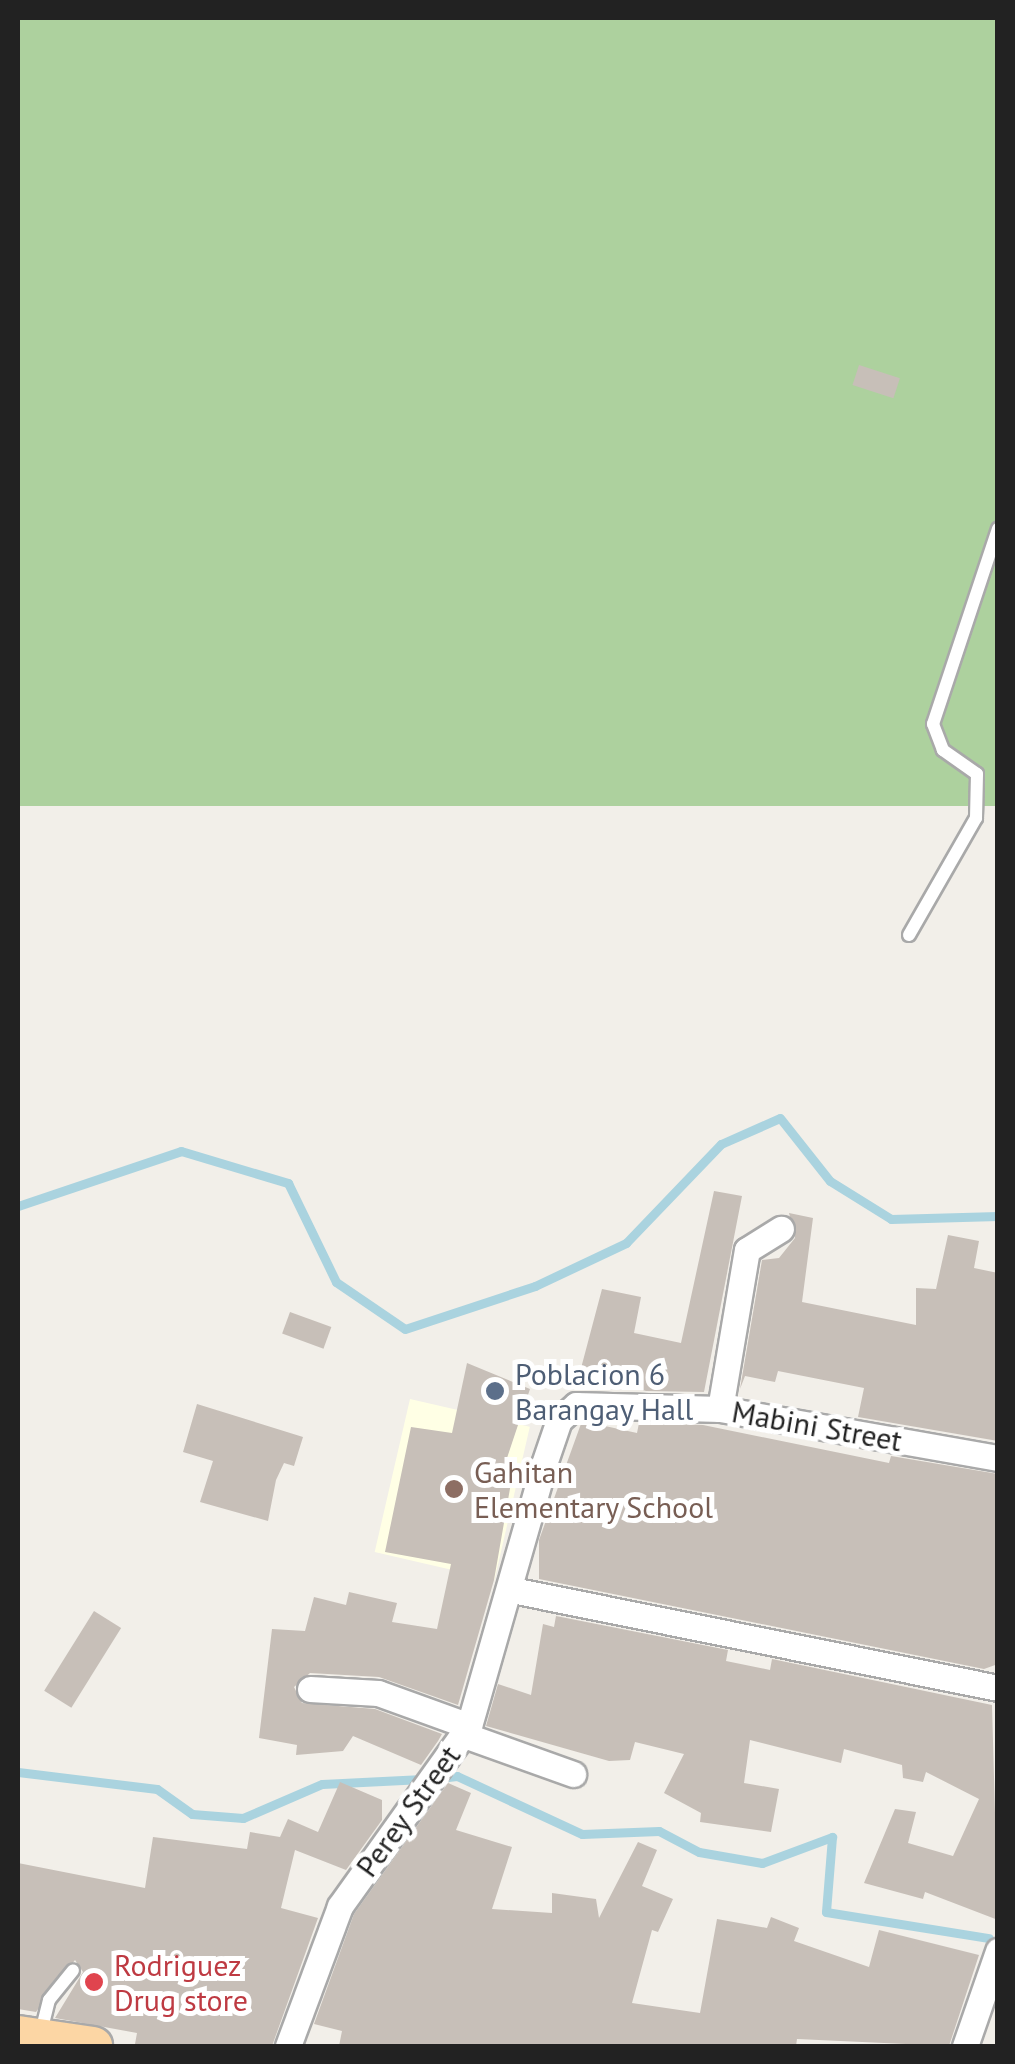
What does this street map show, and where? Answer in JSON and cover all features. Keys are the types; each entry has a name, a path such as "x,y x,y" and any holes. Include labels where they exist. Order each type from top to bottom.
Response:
{"main road":[{"path":"28,2037 93,2046"}],"street":[{"path":"720,1409 747,1250 781,1229"},
{"name":"Mabini Street","path":"576,1405 720,1409 998,1458"},
{"name":"Perey Street","path":"288,2046 340,1906 461,1739 512,1590 554,1435 576,1405"},
{"path":"512,1590 998,1688"},
{"path":"310,1689 378,1693 461,1739 572,1774"},
{"path":"965,2046 998,1951"}],"lane":[{"path":"909,935 976,818 976,774 935,740 934,713 998,529"},
{"path":"28,2037 49,2000 74,1970"}],"shaded area":[{"name":"Gahitan Elementary School","path":"410,1399 530,1427 495,1580 375,1552"}],"green space":[{"path":"18,18 997,18 997,806 18,806"}],"building":[{"path":"859,365 900,378 893,398 853,385"},
{"path":"714,1191 742,1196 704,1392 646,1391 580,1372 602,1289 641,1297 634,1333 681,1343"},
{"path":"789,1213 813,1218 802,1302 916,1325 916,1288 936,1289 948,1235 979,1241 974,1268 998,1273 998,1441 858,1417 864,1388 778,1371 775,1382 745,1376 740,1389 762,1260 779,1258 795,1238"},
{"path":"290,1312 331,1327 323,1349 282,1334"},
{"path":"467,1363 530,1389 507,1458 515,1460 494,1580 458,1705 379,1677 310,1673 294,1687 302,1703 375,1709 442,1734 421,1765 353,1736 343,1751 296,1755 297,1745 259,1738 272,1629 305,1631 314,1597 346,1605 349,1592 397,1603 392,1622 437,1629 451,1564 385,1552 411,1427 452,1433"},
{"path":"197,1404 303,1437 294,1466 284,1463 276,1480 268,1521 200,1502 213,1461 183,1452"},
{"path":"582,1421 637,1433 639,1423 703,1425 889,1463 891,1456 998,1474 998,1664 984,1669 539,1579 539,1540"},
{"path":"94,1611 121,1628 71,1708 44,1691"},
{"path":"556,1616 728,1650 726,1661 770,1670 772,1659 992,1705 998,1920 925,1892 923,1899 864,1883 895,1809 916,1812 908,1843 953,1856 979,1799 926,1772 923,1782 903,1778 902,1765 844,1749 841,1763 750,1740 744,1783 779,1789 771,1832 700,1822 701,1813 664,1793 684,1754 635,1742 630,1760 609,1761 486,1726 498,1684 531,1695 543,1624 554,1627"},
{"path":"340,1782 382,1800 382,1820 346,1870 295,1850 281,1908 318,1918 272,2046 135,2044 137,2033 55,2018 83,1972 75,1960 36,2012 18,2009 18,1863 145,1888 153,1837 247,1849 250,1832 280,1837 288,1819 318,1832"},
{"path":"448,1783 471,1793 456,1830 512,1847 492,1909 552,1913 552,1893 596,1899 599,1918 638,1842 657,1850 642,1886 673,1899 658,1932 652,1930 632,2003 700,2013 717,1919 767,1928 771,1917 799,1928 794,1941 869,1967 879,1930 979,1955 949,2046 797,2039 796,2046 339,2046 342,2031 314,2024 354,1914"}],"waterway":[{"path":"18,1206 181,1151 288,1183 336,1282 405,1329 535,1286 626,1243 721,1144 780,1118 830,1181 891,1219 998,1216"},
{"path":"18,1772 157,1789 192,1814 243,1818 322,1784 423,1779"},
{"path":"439,1778 457,1776 582,1834 659,1831 699,1852 762,1863 832,1837 826,1912 989,1938"}],"place":[{"name":"Poblacion 6 Barangay Hall","path":"495,1391"},
{"name":"Gahitan Elementary School","path":"454,1489"},
{"name":"Rodriguez Drug store","path":"94,1982"}]}
